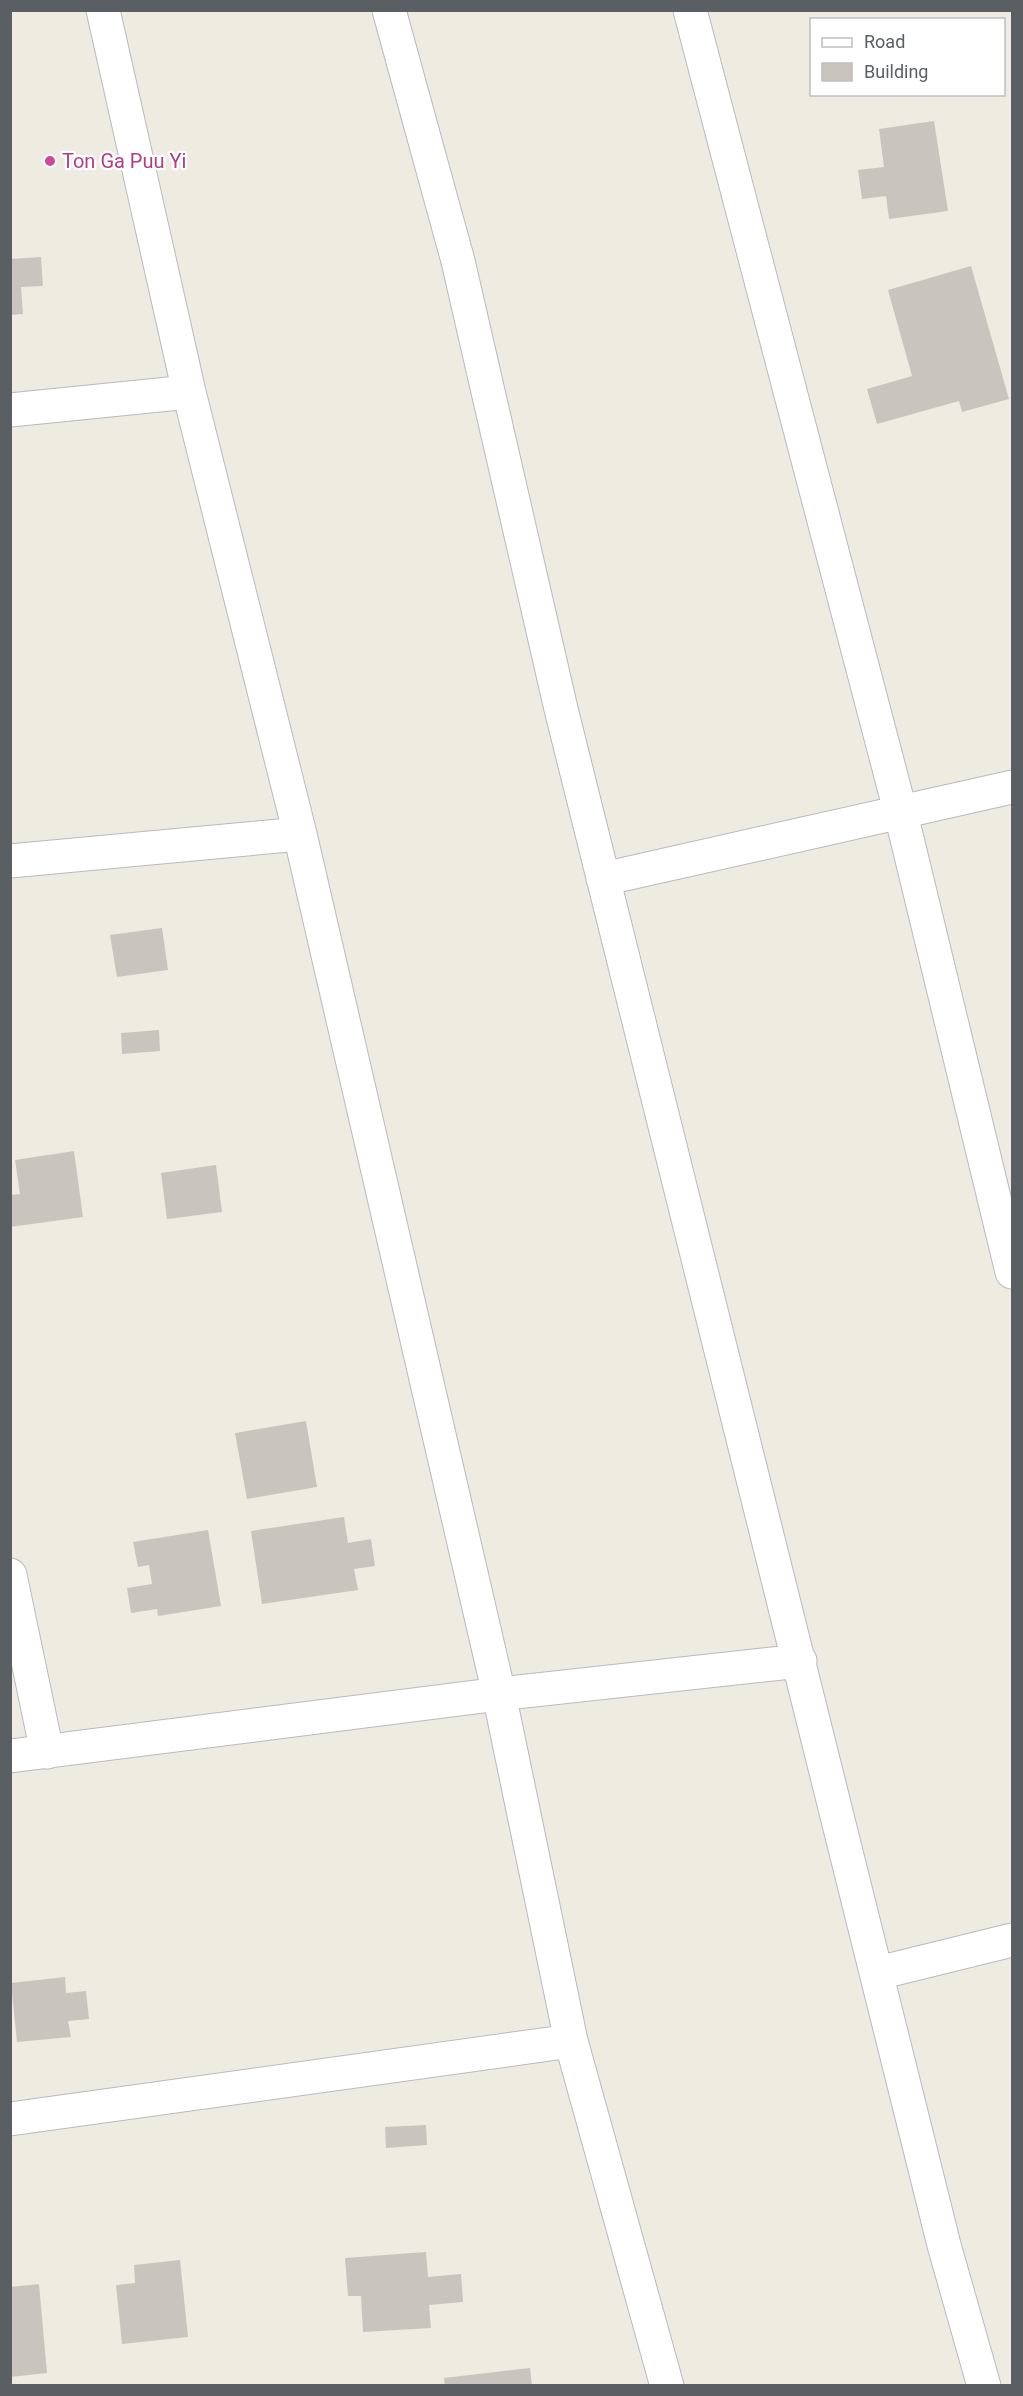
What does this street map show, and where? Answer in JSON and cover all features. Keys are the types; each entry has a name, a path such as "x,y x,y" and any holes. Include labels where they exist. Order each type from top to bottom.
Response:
{"street":[{"path":"102,10 189,392 300,834 499,1694 571,2041 667,2385"},
{"path":"389,10 458,261 603,879 878,1973 944,2245 984,2385"},
{"path":"690,10 901,814 1012,1272"},
{"path":"10,410 189,392"},
{"path":"603,879 901,814 1012,787"},
{"path":"10,861 300,834"},
{"path":"10,1575 47,1752"},
{"path":"10,1756 499,1694 800,1661"},
{"path":"878,1973 1012,1940"},
{"path":"10,2119 571,2041"}],"building":[{"path":"934,121 948,211 889,219 886,196 862,199 858,170 884,167 879,129"},
{"path":"41,257 43,286 21,287 23,314 10,315 10,259"},
{"path":"971,266 1009,399 962,412 959,401 877,424 867,389 912,376 888,290"},
{"path":"162,928 168,970 117,977 110,935"},
{"path":"159,1030 160,1051 122,1054 121,1033"},
{"path":"74,1151 83,1217 10,1227 10,1195 20,1194 15,1160"},
{"path":"216,1165 222,1212 167,1219 161,1173"},
{"path":"306,1421 317,1487 247,1499 235,1433"},
{"path":"344,1517 348,1543 371,1539 375,1566 354,1569 358,1590 262,1604 251,1531"},
{"path":"208,1530 221,1606 158,1616 157,1609 131,1613 127,1588 152,1584 149,1565 138,1567 133,1542"},
{"path":"65,1977 66,1993 86,1991 89,2019 68,2021 71,2037 17,2042 11,1983"},
{"path":"426,2125 427,2145 386,2148 385,2127"},
{"path":"426,2252 428,2277 461,2274 463,2302 429,2305 431,2328 363,2332 361,2296 348,2296 345,2258"},
{"path":"180,2260 188,2337 122,2344 116,2285 135,2283 134,2265"},
{"path":"39,2284 47,2373 10,2377 10,2287"},
{"path":"530,2368 532,2386 445,2386 444,2378"}],"place":[{"name":"Ton Ga Puu Yi","path":"50,161"}]}
